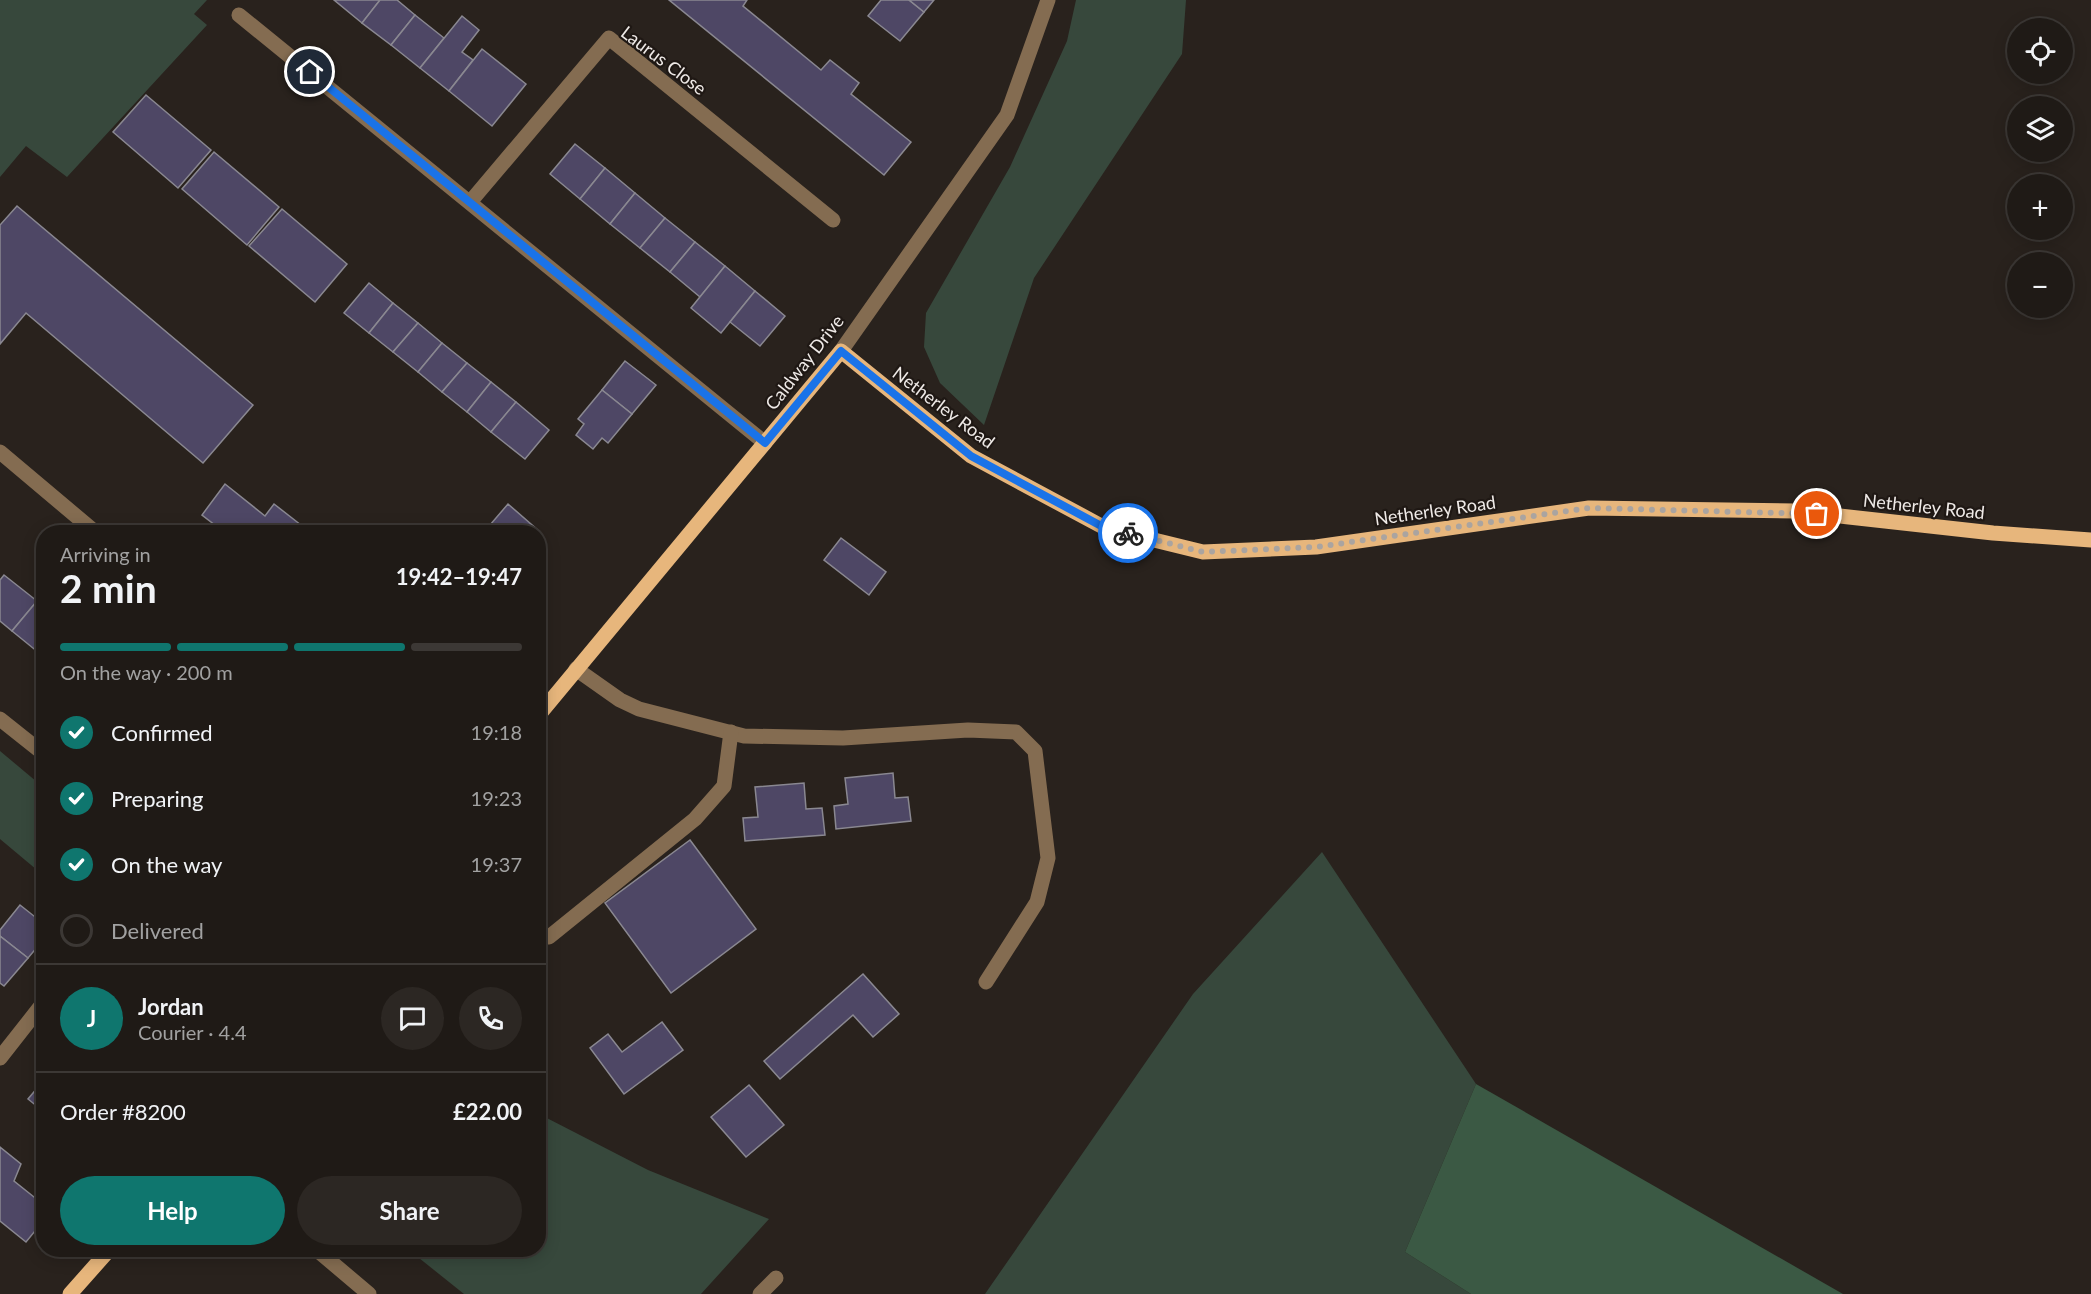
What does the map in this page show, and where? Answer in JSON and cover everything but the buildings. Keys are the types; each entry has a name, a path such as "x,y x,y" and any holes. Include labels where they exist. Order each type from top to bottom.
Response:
{"main road":[{"name":"Caldway Drive","path":"546,706 841,351"},
{"name":"Netherley Road","path":"841,351 971,456 1105,528 1203,552 1316,547 1589,508 1795,511 1993,533 2091,540"},
{"path":"70,1294 103,1257"}],"street":[{"name":"Caldway Drive","path":"841,351 1006,115 1048,0"},
{"path":"239,15 471,201 765,443"},
{"name":"Laurus Close","path":"471,201 609,38 833,220"},
{"path":"0,452 87,525"},
{"path":"576,669 620,700 639,709 744,736 843,738 968,730 1016,732 1035,751 1048,858 1037,902 986,982"},
{"path":"0,719 36,748"},
{"path":"549,937 694,819 724,786 731,732"},
{"path":"0,1058 36,1012"},
{"path":"326,1257 369,1294"},
{"path":"760,1294 776,1278"}],"green space":[{"path":"0,0 207,0 194,14 207,25 67,177 26,146 0,177"},
{"path":"1076,0 1186,0 1182,54 1034,278 984,425 940,383 924,347 926,313 1010,167 1067,41"},
{"path":"0,751 36,781 36,869 0,839"},
{"path":"1322,852 1476,1084 1405,1252 1471,1294 985,1294 1193,994"},
{"path":"1476,1084 1843,1294 1471,1294 1405,1252"},
{"path":"546,1118 648,1170 769,1219 701,1294 464,1294 418,1257 546,1257"}],"way so far":[{"path":"1128,533 1203,552 1316,547 1589,508 1795,511 1817,514"}],"route":[{"path":"310,72 765,443 841,351 971,456 1105,528 1128,533"}]}
